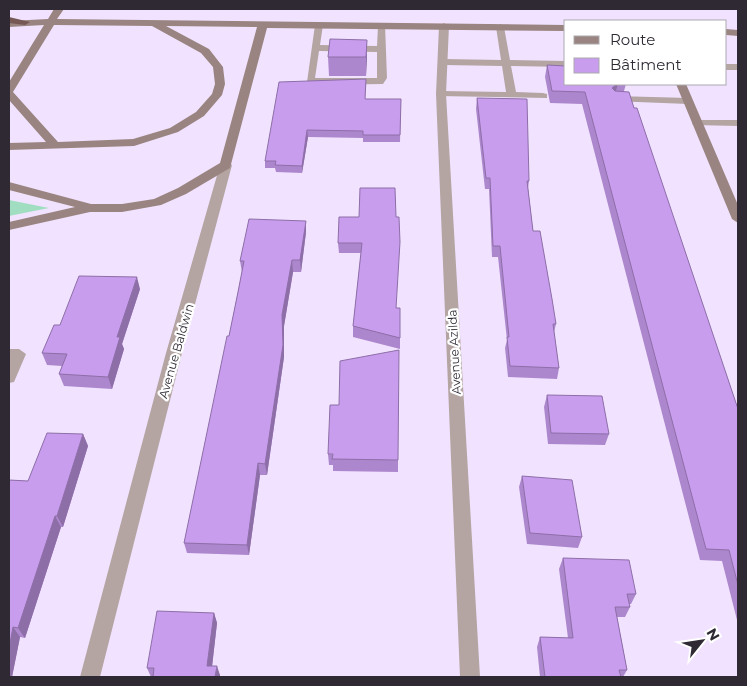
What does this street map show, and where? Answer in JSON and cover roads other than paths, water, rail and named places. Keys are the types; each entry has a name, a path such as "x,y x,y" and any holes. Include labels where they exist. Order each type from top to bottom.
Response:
{"highway":[{"path":"9,20 25,22"}],"main road":[{"path":"9,26 22,9"},
{"path":"9,90 59,9"},
{"path":"9,26 25,22 564,28"},
{"path":"9,147 117,145 156,137 189,122 211,104 217,95 220,75 218,67 212,58 195,45 152,23"},
{"name":"Avenue Baldwin","path":"226,165 263,24"},
{"path":"681,85 738,219"},
{"path":"9,94 55,145"},
{"path":"9,226 90,208 122,208 157,202 182,191 226,165"},
{"path":"9,186 60,198 90,208"}],"street":[{"name":"Avenue Azilda","path":"444,26 444,62 441,94 470,677"},
{"name":"Avenue Baldwin","path":"90,677 174,353 226,165"}],"lane":[{"path":"319,25 310,80 317,82 377,83 382,78 382,26"},
{"path":"500,27 501,43 507,64 511,95"},
{"path":"314,48 382,49"},
{"path":"444,62 564,64"},
{"path":"441,94 543,96"},
{"path":"616,99 688,101"},
{"path":"697,123 738,124"},
{"path":"9,354 19,354 9,378"}]}
